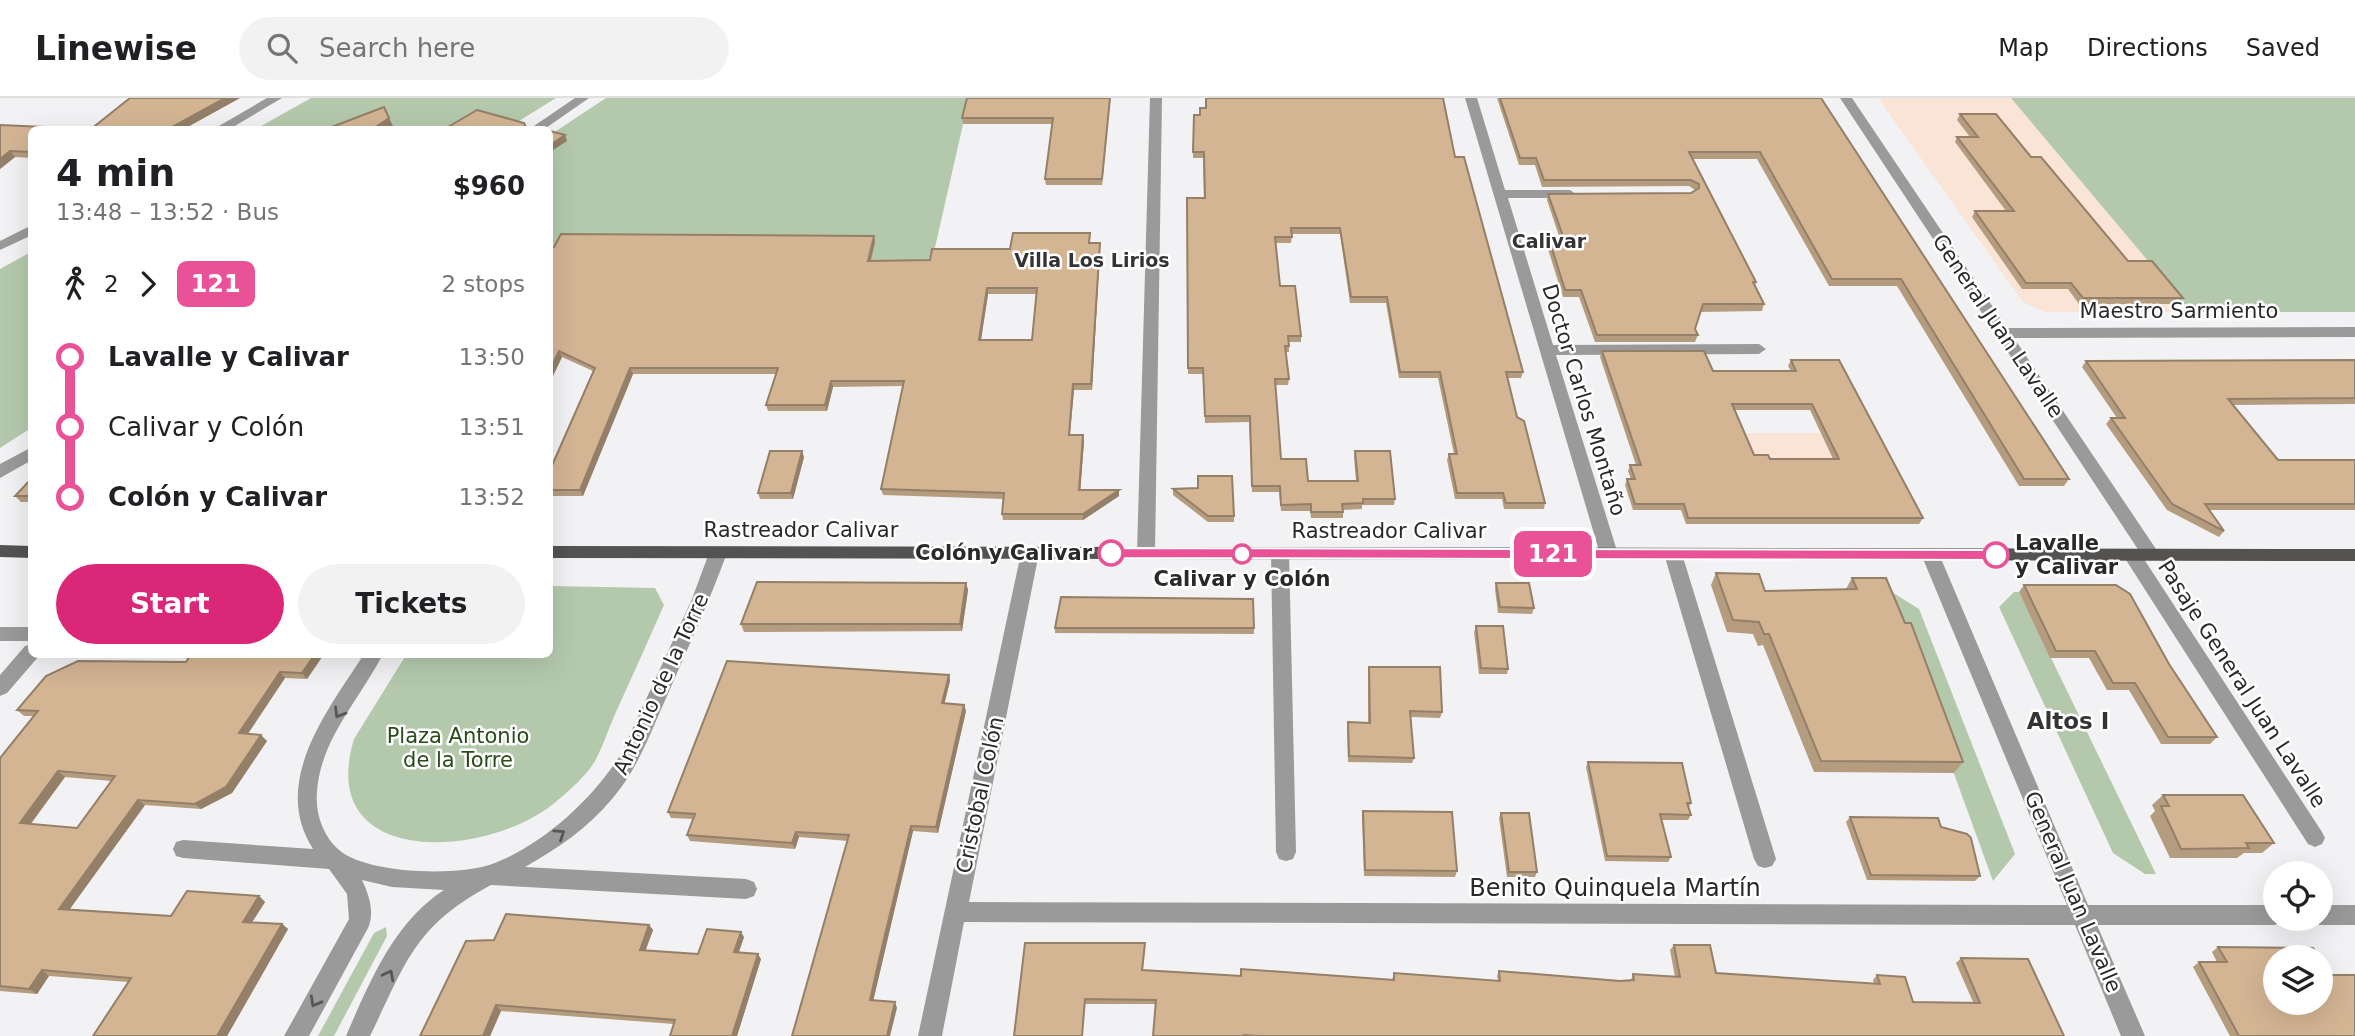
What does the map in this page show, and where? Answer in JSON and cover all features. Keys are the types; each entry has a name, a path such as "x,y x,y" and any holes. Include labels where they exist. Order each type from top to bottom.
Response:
{"main road":[{"path":"0,551 28,552"},
{"name":"Rastreador Calivar","path":"553,552 2355,555"}],"street":[{"path":"225,126 276,98"},
{"path":"540,126 583,98"},
{"path":"1146,553 1156,98"},
{"name":"Doctor Carlos Montaño","path":"1471,98 1609,554"},
{"name":"General Juan Lavalle","path":"1846,98 2003,333 2141,555"},
{"path":"1500,194 1586,194"},
{"path":"0,246 28,231"},
{"name":"Maestro Sarmiento","path":"2003,333 2355,332"},
{"path":"1547,350 1759,349"},
{"path":"0,472 28,454"},
{"name":"Antonio de la Torre","path":"358,1036 411,934 436,908 486,875 514,862 570,827 595,806 615,782 629,759 701,600 718,553"},
{"name":"Cristobal Colón","path":"930,1036 1030,553"},
{"path":"1280,553 1286,852"},
{"path":"1673,554 1765,859"},
{"name":"General Juan Lavalle","path":"1930,554 2133,1036"},
{"name":"Pasaje General Juan Lavalle","path":"2141,555 2315,838"},
{"path":"0,634 28,634"},
{"path":"0,688 28,656"},
{"path":"296,1036 360,920 361,902 356,885 318,839 305,800 307,784 319,747 372,658"},
{"path":"183,849 338,860 358,870 402,881 459,880 486,875 746,889"},
{"name":"Benito Quinquela Martín","path":"956,912 2263,915"},
{"path":"2333,915 2355,915"}],"shaded area":[{"path":"1878,98 2011,98 2191,312 2045,312 2023,302"},
{"path":"1739,433 1820,433 1865,524 1778,524"}],"green space":[{"path":"311,98 556,98 511,126 261,126"},
{"path":"606,98 969,98 931,265 553,265 553,133"},
{"path":"2011,98 2355,98 2355,312 2191,312"},
{"path":"28,254 28,430 0,448 0,269"},
{"name":"Plaza Antonio de la Torre","path":"553,586 655,588 664,605 595,761 578,782 558,800 529,820 493,834 454,841 416,841 384,832 360,813 349,782 354,739 404,658 553,658"},
{"path":"1887,589 1919,609 2015,854 1993,881"},
{"path":"2014,592 2019,592 2156,874 2145,874 2113,853 1999,607"},
{"path":"386,927 387,936 334,1036 318,1036 374,933"}],"building":[{"path":"130,98 225,98 174,126 95,126"},
{"path":"967,98 1110,98 1102,179 1045,179 1053,118 962,118"},
{"path":"1206,98 1443,98 1455,157 1464,157 1523,372 1506,372 1517,417 1524,421 1545,503 1506,503 1503,493 1457,493 1449,454 1457,454 1440,372 1400,372 1387,297 1351,297 1340,228 1291,228 1292,237 1275,237 1280,286 1295,286 1301,336 1288,336 1289,346 1285,346 1289,379 1275,379 1281,459 1306,459 1308,481 1358,481 1355,451 1390,451 1395,499 1363,499 1363,503 1342,504 1343,512 1311,512 1311,504 1281,505 1280,486 1252,486 1250,416 1205,416 1203,368 1188,368 1187,198 1205,198 1204,152 1193,152 1194,115 1200,115 1200,108 1206,108"},
{"path":"1500,98 1821,98 2069,479 2024,479 1901,279 1832,279 1760,152 1689,152 1756,282 1753,282 1764,304 1703,304 1695,329 1698,335 1597,335 1581,290 1565,290 1549,239 1564,239 1548,194 1691,193 1699,188 1699,184 1691,180 1544,180 1536,158 1520,158"},
{"path":"384,107 389,118 377,126 334,126"},
{"path":"477,110 524,123 526,126 450,126"},
{"path":"1960,114 1996,114 2031,157 2041,157 2128,261 2152,261 2183,298 2083,298 2071,283 2026,283 1975,211 2014,211 1957,137 1978,137"},
{"path":"0,125 28,126 28,152 10,151 0,159"},
{"path":"553,132 565,135 553,143"},
{"path":"1013,233 1090,233 1089,243 1100,243 1091,384 1073,384 1069,435 1083,435 1079,490 1119,490 1083,514 1002,514 1004,493 881,489 904,381 831,381 825,405 766,405 778,368 630,368 580,490 553,490 553,463 595,368 559,351 553,364 553,247 561,234 874,236 868,261 930,260 932,249 1010,249","holes":["987,288 1037,288 1032,340 979,340"]},
{"path":"1602,351 1704,351 1713,371 1796,371 1791,360 1839,360 1923,518 1688,518 1684,504 1635,504 1627,479 1635,479 1630,465 1641,465","holes":["1732,404 1812,404 1839,459 1770,459 1768,455 1754,455"]},
{"path":"2355,360 2355,398 2228,399 2278,460 2355,460 2355,504 2205,504 2224,531 2172,504 2111,418 2125,418 2086,361"},
{"path":"770,451 802,451 791,493 758,493"},
{"path":"1198,476 1232,476 1234,516 1208,516 1173,489 1198,488"},
{"path":"28,482 28,496 15,496"},
{"path":"1716,573 1759,574 1765,591 1857,589 1852,578 1886,578 1905,623 1911,623 1963,762 1821,761 1769,634 1764,634 1759,622 1733,620"},
{"path":"757,582 966,583 960,624 741,624"},
{"path":"1496,583 1529,583 1534,608 1500,607"},
{"path":"2024,585 2116,585 2130,594 2169,664 2217,737 2168,737 2135,683 2113,683 2095,651 2056,651"},
{"path":"1061,597 1253,599 1254,628 1055,628"},
{"path":"1476,626 1503,626 1508,669 1481,668"},
{"path":"188,658 312,658 302,673 280,672 239,733 261,735 226,787 195,804 138,800 59,909 171,916 187,891 259,896 243,922 282,924 217,1036 93,1036 131,978 42,970 29,989 0,986 0,758 38,711 17,710 46,676 78,661 186,662","holes":["58,771 115,776 77,828 20,823"]},
{"path":"727,661 949,675 942,703 964,705 936,827 911,826 879,960 870,1000 895,1002 887,1036 792,1036 849,835 796,832 792,843 687,835 695,814 668,812"},
{"path":"1369,667 1440,667 1442,712 1410,711 1414,758 1349,756 1348,722 1370,723"},
{"path":"1588,762 1682,763 1691,815 1660,814 1671,857 1607,856"},
{"path":"2163,795 2243,795 2274,843 2246,843 2249,848 2181,849 2161,806 2169,806"},
{"path":"1363,811 1452,812 1457,871 1365,870"},
{"path":"1501,813 1529,813 1537,872 1509,872"},
{"path":"1850,817 1938,818 1941,827 1967,834 1971,838 1980,876 1871,875"},
{"path":"506,914 649,925 640,950 698,954 707,929 741,932 734,952 758,954 732,1036 670,1036 675,1020 496,1005 483,1036 420,1036 466,941 494,940"},
{"path":"1025,943 1145,943 1142,970 1241,976 1241,969 1394,980 1394,973 1500,981 1499,971 1620,981 1634,980 1633,974 1680,977 1674,945 1710,945 1716,973 1880,984 1877,975 1905,977 1913,1002 1980,1003 1961,958 2028,959 2064,1036 1153,1036 1156,1000 1085,999 1082,1036 1014,1036"},
{"path":"2218,947 2263,947 2263,1015 2333,1015 2333,975 2355,975 2355,1036 2239,1036 2199,962 2227,962"}],"bus line":[{"name":"121","path":"1111,553 1996,555"}],"place":[{"name":"Colón y Calivar","path":"1111,553"},
{"name":"Calivar y Colón","path":"1242,554"},
{"name":"Lavalle y Calivar","path":"1996,555"}],"district":[{"name":"Calivar","path":"1549,241"},
{"name":"Villa Los Lirios","path":"1092,260"},
{"name":"Altos I","path":"2068,721"}]}
